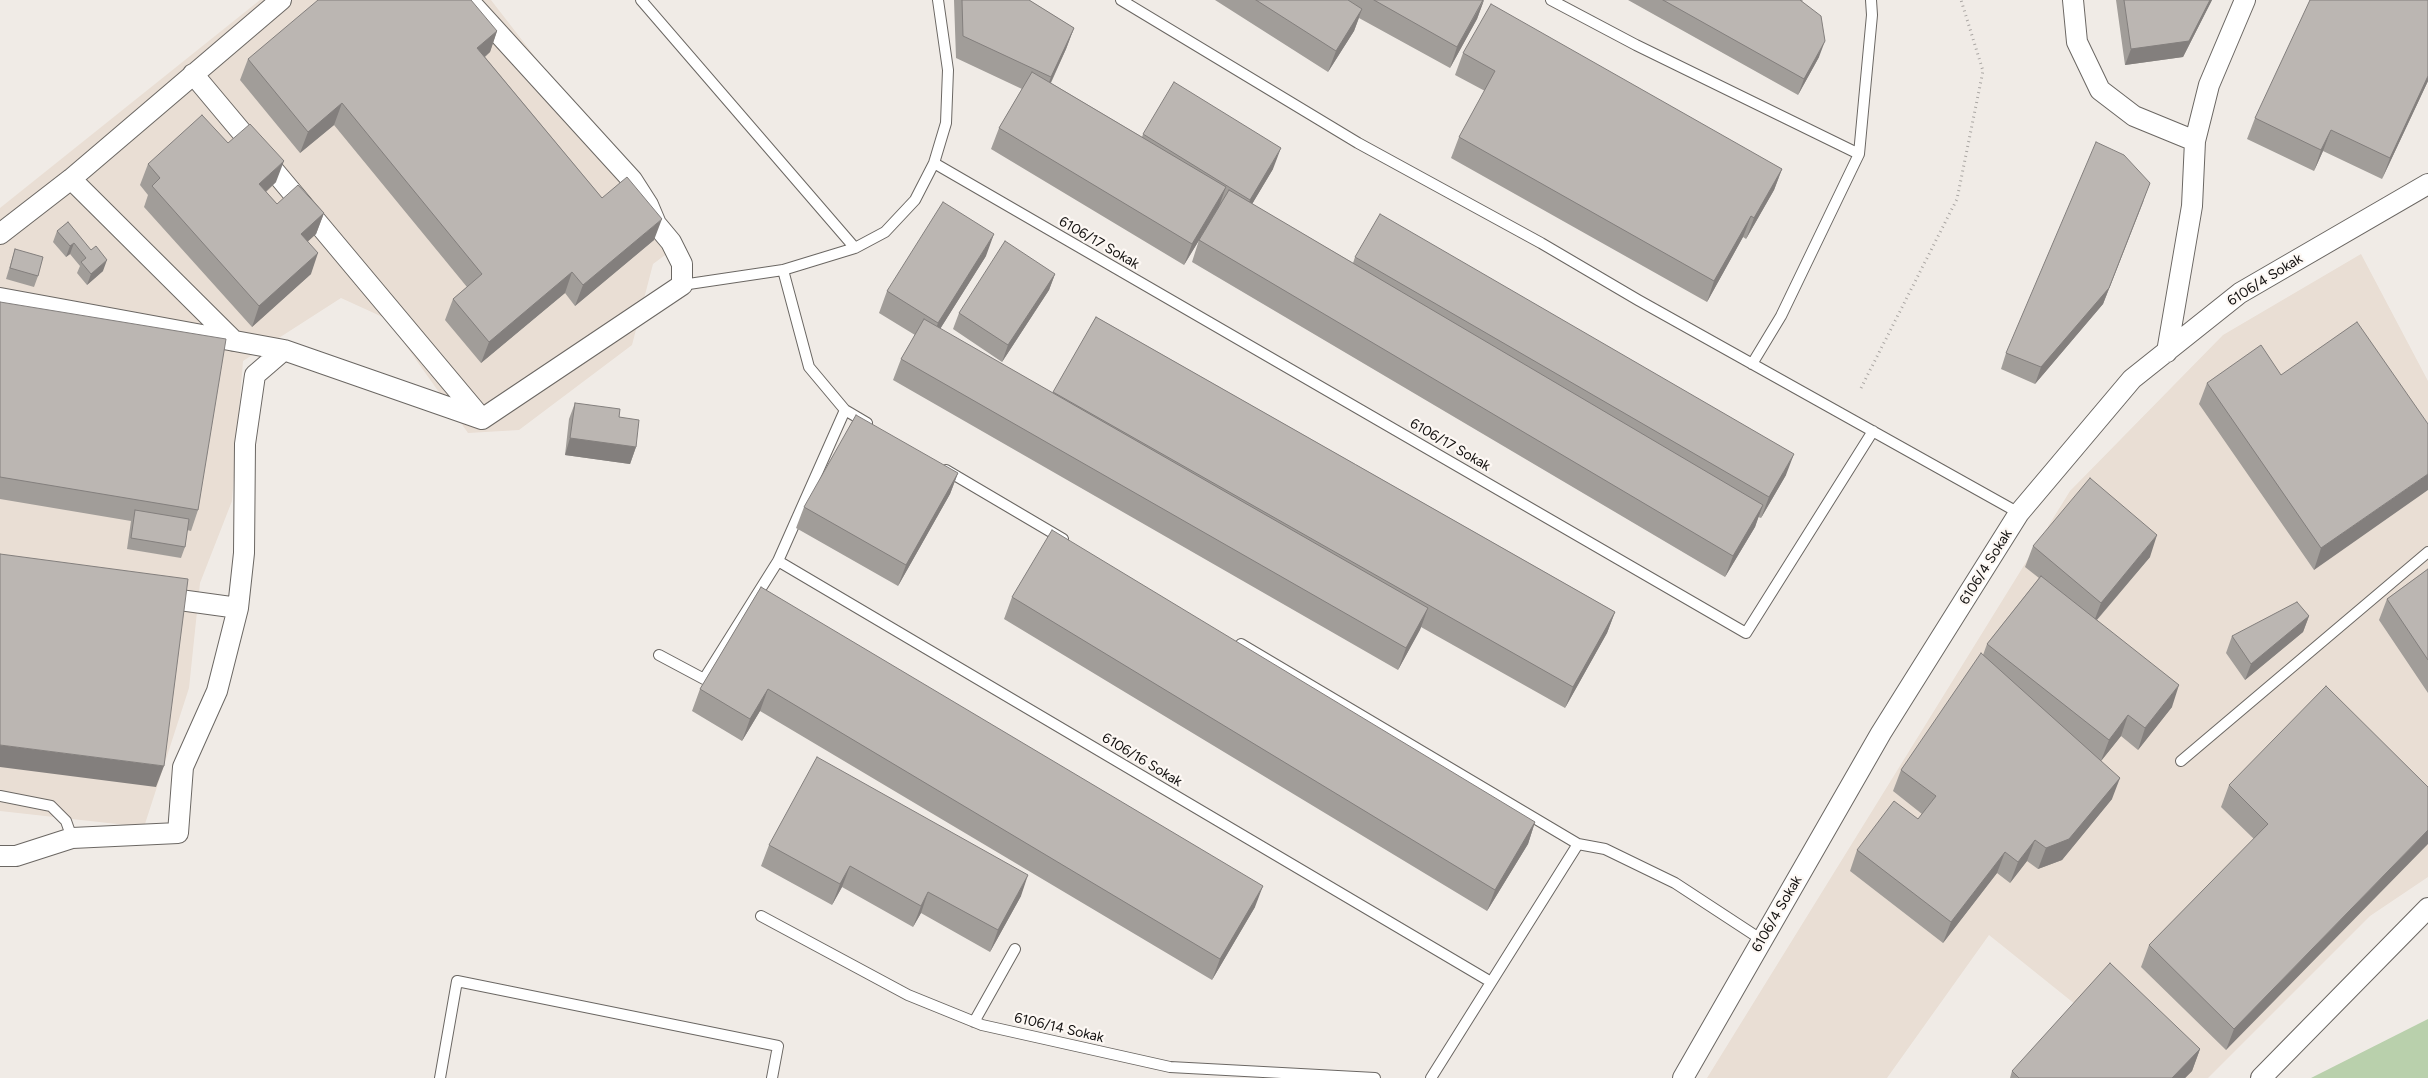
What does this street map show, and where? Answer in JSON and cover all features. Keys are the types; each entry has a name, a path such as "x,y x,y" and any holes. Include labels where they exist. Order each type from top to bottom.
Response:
{"street":[{"path":"0,234 71,179 281,0"},
{"path":"468,0 632,180 648,205 656,224 671,242 682,264 682,285 482,419"},
{"path":"2073,0 2077,42 2100,90 2134,116 2195,142"},
{"path":"2167,352 2192,206 2195,142 2209,85 2245,0"},
{"path":"193,74 482,419"},
{"path":"71,179 234,341"},
{"name":"6106/4 Sokak","path":"1684,1078 1881,733 2020,513 2132,379 2240,293 2428,184"},
{"path":"0,298 284,350 482,419"},
{"path":"0,856 16,856 72,838 178,833 183,767 217,691 238,608 244,553 245,444 255,375 284,350"},
{"path":"143,594 238,608"},
{"path":"2262,1078 2428,908"}],"lane":[{"path":"641,0 855,248"},
{"path":"682,285 783,270 855,248 885,232 915,200 934,163 946,123 948,70 938,0"},
{"path":"1121,0 1358,143 1541,243 1752,364 2020,513"},
{"path":"1551,0 1636,45 1859,154"},
{"path":"1752,364 1781,316 1859,154 1872,15 1871,0"},
{"name":"6106/17 Sokak","path":"934,163 1746,633 1873,432"},
{"path":"783,270 809,367 845,410 879,430"},
{"path":"659,655 704,679 778,561 845,410"},
{"path":"939,465 1075,546"},
{"path":"2180,761 2428,552"},
{"name":"6106/16 Sokak","path":"778,561 1491,982"},
{"path":"1229,637 1578,844 1605,849 1666,879 1704,901 1762,940"},
{"path":"0,796 52,806 66,821 72,838"},
{"path":"1431,1078 1578,844"},
{"name":"6106/14 Sokak","path":"761,916 908,995 974,1022 1170,1068 1375,1078"},
{"path":"974,1022 1015,949"},
{"path":"440,1078 457,981 778,1046 772,1078"}],"path":[{"path":"1861,388 1957,199 1983,70 1960,0"}],"shaded area":[{"path":"260,0 491,0 680,244 653,264 632,345 519,430 468,433 387,319 341,298 243,361 232,501 200,583 189,688 144,827 0,811 0,208"},
{"path":"2361,254 2428,381 2428,877 2370,916 2208,1078 2167,1078 1989,935 1887,1078 1707,1078 2070,491 2223,335"}],"green space":[{"path":"2428,1019 2428,1078 2311,1078"}],"building":[{"path":"318,0 471,0 497,31 477,48 602,198 627,177 662,219 583,285 572,272 489,342 453,299 482,274 342,103 308,132 248,59"},
{"path":"962,0 1029,0 1074,28 1051,77 963,36"},
{"path":"1256,0 1348,0 1362,9 1336,51"},
{"path":"1374,0 1483,0 1457,47"},
{"path":"1663,0 1800,0 1821,16 1825,41 1804,79"},
{"path":"2124,0 2210,0 2189,41 2131,49"},
{"path":"2310,0 2428,0 2428,76 2390,158 2331,130 2321,150 2255,118"},
{"path":"1491,4 1782,169 1754,218 1751,216 1714,281 1459,137 1495,71 1463,53"},
{"path":"1032,72 1226,187 1192,244 999,128"},
{"path":"1174,82 1281,148 1250,200 1143,134"},
{"path":"202,115 228,143 250,124 284,161 259,184 277,204 298,185 324,213 301,234 318,253 259,306 152,186 160,178 148,164"},
{"path":"2096,142 2124,155 2150,183 2109,288 2041,367 2006,353"},
{"path":"1229,190 1763,505 1733,556 1199,240"},
{"path":"943,202 994,234 938,323 887,291"},
{"path":"1380,214 1794,454 1769,497 1355,257"},
{"path":"68,222 91,250 96,246 107,260 91,274 81,262 86,258 74,243 70,246 57,231"},
{"path":"1005,241 1055,274 1008,345 959,313"},
{"path":"15,249 43,257 38,276 10,268"},
{"path":"0,302 226,339 198,510 0,477"},
{"path":"1096,317 1615,612 1573,687 1053,392"},
{"path":"924,319 1428,608 1406,648 901,359"},
{"path":"2357,322 2428,424 2428,474 2321,548 2207,383 2261,345 2281,375"},
{"path":"575,403 620,409 619,417 639,420 636,447 570,438"},
{"path":"856,415 958,473 906,565 804,507"},
{"path":"2090,478 2157,535 2101,603 2033,546"},
{"path":"135,510 189,519 185,547 131,538"},
{"path":"1052,530 1535,822 1495,890 1012,597"},
{"path":"0,554 188,579 164,766 0,745"},
{"path":"2428,569 2428,660 2387,599"},
{"path":"2041,576 2179,685 2145,728 2128,715 2109,740 1987,644"},
{"path":"761,587 1263,886 1220,959 768,689 750,719 700,689"},
{"path":"2297,602 2309,616 2251,664 2232,636"},
{"path":"1981,653 2120,778 2069,839 2046,848 2035,840 2018,862 2005,852 1951,922 1857,850 1894,801 1918,819 1936,796 1901,770"},
{"path":"2326,686 2428,787 2428,830 2234,1029 2149,945 2268,824 2229,785"},
{"path":"817,757 1028,875 998,930 928,892 921,906 850,866 840,884 769,845"},
{"path":"2110,963 2200,1049 2172,1078 2019,1078 2012,1071"}]}
